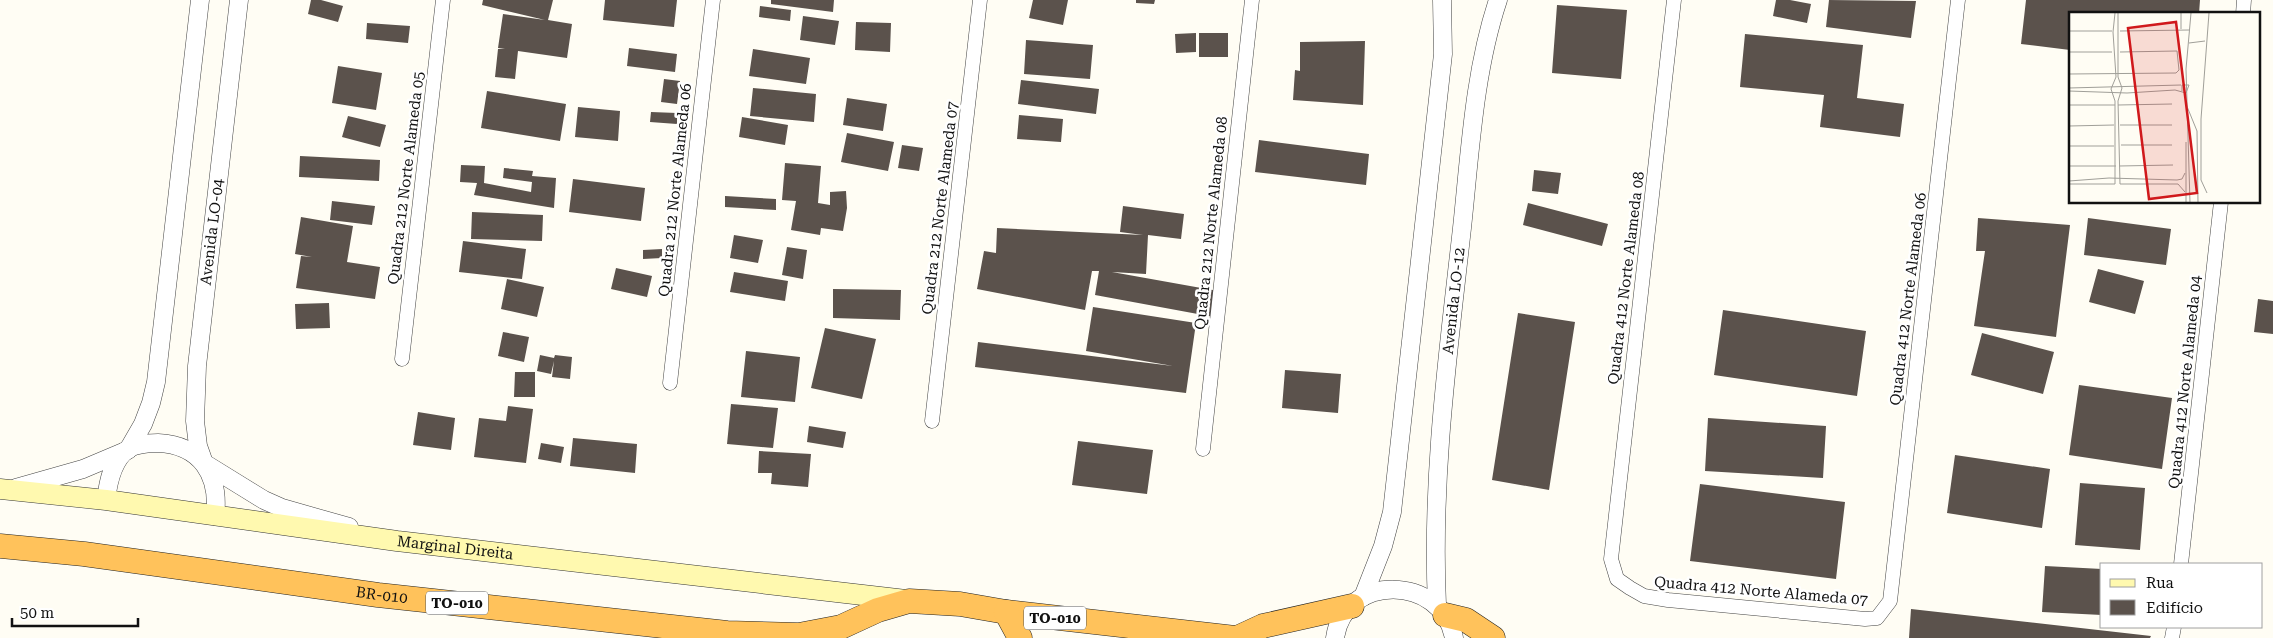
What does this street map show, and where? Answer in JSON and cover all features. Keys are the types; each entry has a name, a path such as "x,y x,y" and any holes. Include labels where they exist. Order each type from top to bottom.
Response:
{"highway":[{"name":"BR-010","path":"0,546 84,554 674,632 798,635 841,626 878,610 910,600"},
{"name":"TO-010","path":"910,600 960,604 1006,612 1195,636 1236,638"},
{"path":"1236,638 1263,626 1358,601"},
{"path":"1441,610 1466,620 1493,638"},
{"path":"1006,612 1020,638"}],"main road":[{"name":"Marginal Direita","path":"5,489 106,500 397,541 910,600"}],"street":[{"path":"106,500 112,472 128,450 143,424 156,382 200,0"},
{"name":"Avenida LO-04","path":"215,516 216,487 204,463 197,438 195,386 238,0"},
{"name":"Quadra 212 Norte Alameda 05","path":"402,359 443,0"},
{"name":"Quadra 212 Norte Alameda 06","path":"670,384 713,0"},
{"name":"Quadra 212 Norte Alameda 07","path":"932,421 980,0"},
{"name":"Quadra 212 Norte Alameda 08","path":"1203,449 1252,0"},
{"path":"1335,638 1342,618 1358,601 1383,546 1392,512 1443,54 1442,0"},
{"name":"Avenida LO-12","path":"1454,638 1441,610 1434,548 1439,437 1474,116 1487,42 1498,0"},
{"name":"Quadra 412 Norte Alameda 08","path":"1611,559 1674,0"},
{"name":"Quadra 412 Norte Alameda 06","path":"1890,601 1958,0"},
{"name":"Quadra 412 Norte Alameda 04","path":"2181,563 2222,204"},
{"name":"Avenida LO-04","path":"5,489 74,471 151,443 176,445 191,452 204,463 264,500 282,508 397,541"},
{"name":"Quadra 412 Norte Alameda 07","path":"1611,559 1618,579 1630,588 1644,596 1668,600 1866,619 1877,618 1890,601"},
{"path":"1358,601 1382,590 1402,589 1421,594 1441,610"}],"building":[{"path":"311,0 321,0 343,6 338,22 308,14"},
{"path":"483,0 553,0 548,20 572,24 567,58 518,51 515,79 495,77 498,49 505,49 498,48 503,14 545,20 482,5"},
{"path":"605,0 677,0 674,27 603,20"},
{"path":"771,0 834,0 833,12 771,4"},
{"path":"1033,0 1068,0 1063,25 1029,18"},
{"path":"1136,0 1155,0 1154,4 1136,3"},
{"path":"1776,0 1790,0 1811,4 1807,23 1773,16"},
{"path":"1829,0 1916,1 1911,38 1826,27"},
{"path":"2026,0 2200,0 2199,12 2069,12 2069,50 2021,44"},
{"path":"1557,5 1627,10 1621,79 1552,73"},
{"path":"760,6 791,10 790,21 759,17"},
{"path":"803,16 839,21 835,45 800,40"},
{"path":"856,22 891,23 890,52 855,50"},
{"path":"367,23 410,26 408,43 366,39"},
{"path":"1196,33 1196,52 1176,53 1175,34"},
{"path":"1199,33 1228,33 1228,57 1199,57"},
{"path":"1745,34 1863,45 1857,98 1904,104 1900,137 1820,127 1824,95 1740,87"},
{"path":"1026,40 1093,45 1090,79 1024,74"},
{"path":"1365,41 1363,105 1293,100 1295,70 1300,71 1300,42"},
{"path":"629,48 677,54 675,72 627,66"},
{"path":"753,49 810,58 806,84 749,76"},
{"path":"338,66 382,73 376,110 332,103"},
{"path":"664,79 680,81 677,104 661,102"},
{"path":"1021,80 1099,89 1096,114 1018,104"},
{"path":"753,88 816,94 814,122 750,116"},
{"path":"487,91 566,104 560,141 481,128"},
{"path":"847,98 887,104 883,131 843,125"},
{"path":"578,107 620,111 618,141 575,137"},
{"path":"651,112 677,113 677,124 650,122"},
{"path":"1019,115 1063,119 1061,142 1017,139"},
{"path":"348,116 386,125 380,147 342,137"},
{"path":"742,117 788,125 785,145 739,137"},
{"path":"847,133 894,142 888,171 841,162"},
{"path":"1259,140 1369,154 1366,185 1255,172"},
{"path":"902,145 923,148 919,171 898,168"},
{"path":"300,156 380,160 379,181 299,177"},
{"path":"785,163 821,166 818,203 830,205 830,192 846,191 847,208 843,231 821,228 820,235 791,230 796,201 782,200"},
{"path":"461,165 485,166 484,183 531,192 532,182 503,178 504,168 533,171 532,176 556,178 554,208 474,195 477,183 460,182"},
{"path":"1534,170 1561,173 1558,194 1532,191"},
{"path":"573,179 645,188 641,221 569,212"},
{"path":"725,196 776,199 776,210 725,207"},
{"path":"332,201 375,206 372,225 330,220"},
{"path":"1528,203 1608,224 1602,246 1523,225"},
{"path":"1123,206 1184,214 1181,239 1148,235 1146,274 1112,272 1218,291 1214,317 1095,295 1099,271 1092,271 1085,310 977,289 984,251 996,253 997,228 1143,235 1120,232"},
{"path":"472,212 543,215 542,241 471,239"},
{"path":"301,217 353,226 347,262 380,267 375,299 296,288 301,256 312,257 295,254"},
{"path":"1978,218 2070,225 2056,337 1974,326 1985,251 1976,251"},
{"path":"2088,218 2171,229 2166,265 2084,255"},
{"path":"734,235 763,240 758,263 730,258"},
{"path":"463,241 526,249 522,279 459,272"},
{"path":"787,247 807,250 803,279 782,275"},
{"path":"662,249 662,258 643,259 643,250"},
{"path":"616,268 652,276 647,297 611,289"},
{"path":"2098,269 2144,281 2135,314 2089,302"},
{"path":"734,272 788,281 785,301 730,292"},
{"path":"507,279 544,287 537,317 501,309"},
{"path":"833,289 901,290 900,320 833,318"},
{"path":"2258,299 2273,301 2273,334 2254,332"},
{"path":"329,303 330,328 296,329 295,304"},
{"path":"1093,307 1196,323 1186,393 975,367 978,342 1173,366 1086,351"},
{"path":"1723,310 1866,331 1857,396 1714,375"},
{"path":"1518,313 1575,322 1549,490 1492,480"},
{"path":"825,328 876,339 862,399 811,388"},
{"path":"503,332 529,337 524,362 498,356"},
{"path":"1982,333 2054,352 2043,394 1971,375"},
{"path":"746,351 800,357 795,402 741,397"},
{"path":"540,355 554,358 555,355 572,357 570,379 552,377 554,361 551,374 537,371"},
{"path":"1285,370 1341,374 1338,413 1282,408"},
{"path":"515,372 535,372 535,397 514,397"},
{"path":"2079,385 2172,398 2162,469 2069,455"},
{"path":"731,404 778,408 773,448 727,444"},
{"path":"508,406 533,409 526,463 474,457 479,418 506,421"},
{"path":"418,412 455,418 451,450 413,445"},
{"path":"1708,418 1826,426 1823,478 1705,471"},
{"path":"809,426 846,432 843,448 807,442"},
{"path":"573,438 637,444 635,473 570,466"},
{"path":"1078,441 1153,450 1147,494 1072,485"},
{"path":"541,443 564,447 561,463 538,459"},
{"path":"759,451 811,454 808,487 771,484 772,473 758,473"},
{"path":"1955,455 2050,469 2042,528 1947,513"},
{"path":"2080,483 2145,488 2140,550 2075,545"},
{"path":"1700,484 1845,502 1836,579 1690,561"},
{"path":"2045,566 2100,569 2100,615 2042,612"},
{"path":"1911,609 2151,636 2150,638 1909,638"}]}
